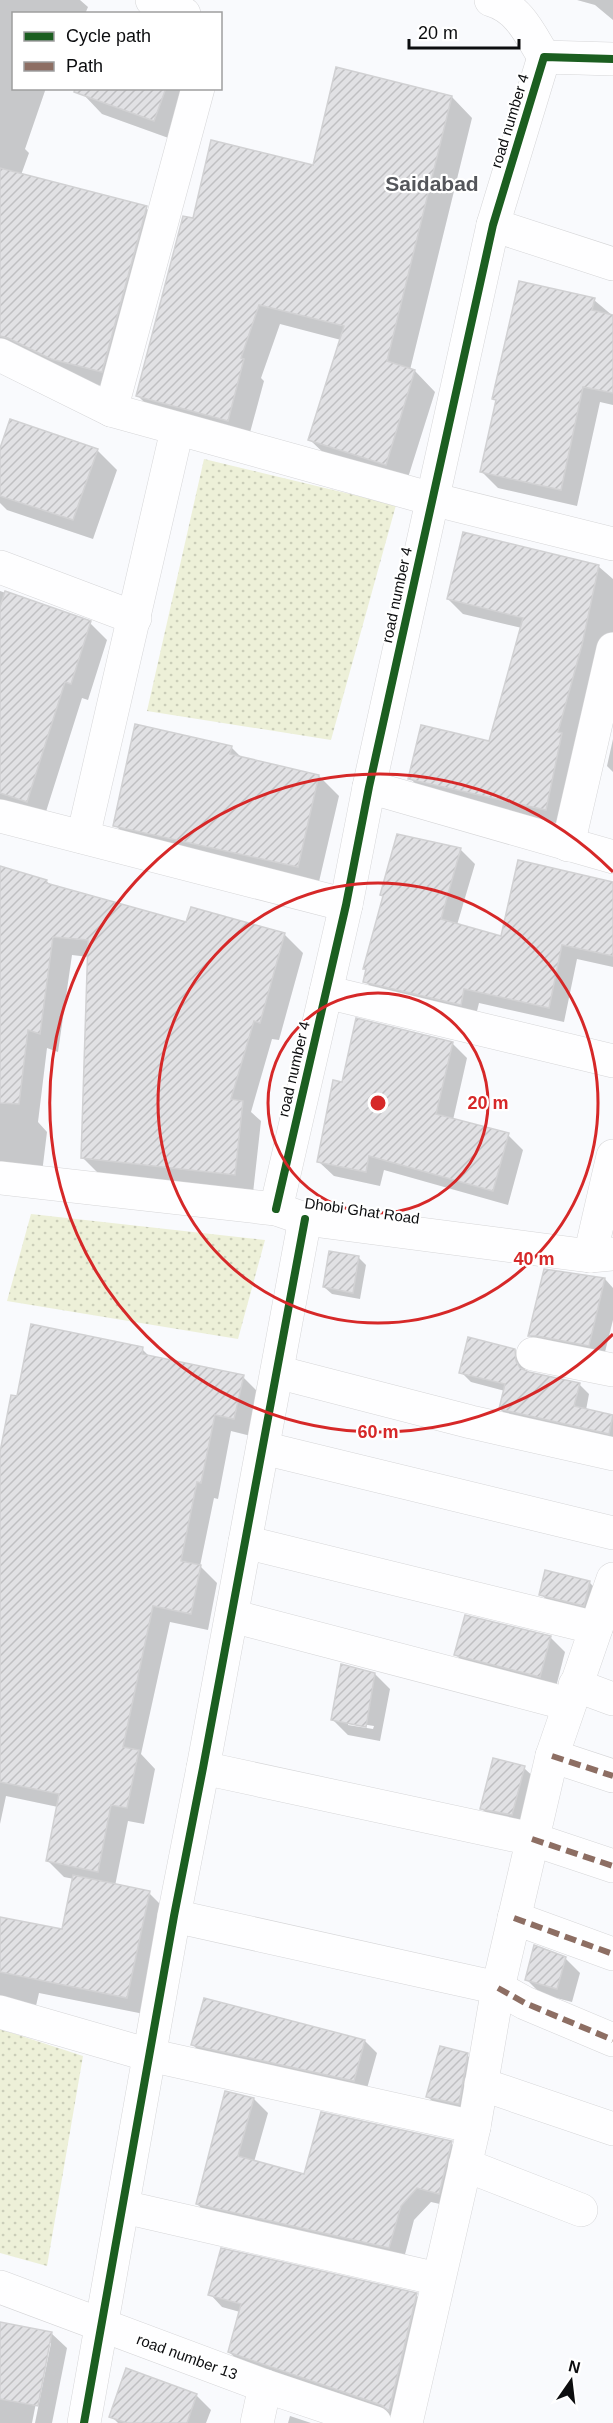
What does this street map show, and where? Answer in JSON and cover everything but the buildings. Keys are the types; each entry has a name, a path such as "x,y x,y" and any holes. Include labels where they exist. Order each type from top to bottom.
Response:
{"street":[{"path":"152,0 179,12"},
{"path":"491,0 504,4 523,21 544,57"},
{"name":"road number 4","path":"84,2423 174,1916 277,1372 291,1214 326,992 493,225 544,57 613,59"},
{"path":"111,410 197,90"},
{"path":"493,225 613,264"},
{"path":"0,355 111,410 432,499 613,544"},
{"path":"83,837 177,430"},
{"path":"0,567 135,618"},
{"path":"568,845 613,649"},
{"path":"369,787 613,857"},
{"path":"0,816 346,905"},
{"path":"326,992 613,1061"},
{"path":"602,1255 613,1156"},
{"name":"Dhobi Ghat Road","path":"0,1179 602,1255"},
{"path":"533,1354 613,1370"},
{"path":"277,1372 471,1422 613,1454"},
{"path":"263,1448 613,1533"},
{"path":"245,1542 604,1617"},
{"path":"406,2423 474,2127 498,1988 552,1756 572,1694 604,1617 613,1579"},
{"path":"232,1616 572,1694 613,1699"},
{"path":"552,1756 613,1776"},
{"path":"203,1768 532,1839 613,1866"},
{"path":"174,1916 498,1988 525,2003 613,2040"},
{"path":"514,1918 613,1954"},
{"path":"0,2012 149,2055 474,2127"},
{"path":"481,2084 613,2129"},
{"path":"465,2165 581,2210"},
{"path":"124,2207 438,2279"},
{"name":"road number 13","path":"0,2287 265,2386 375,2423"},
{"path":"256,2423 265,2386"}],"green space":[{"path":"204,459 396,505 331,740 147,711"},
{"path":"31,1214 265,1240 238,1339 7,1301"},
{"path":"0,2029 83,2056 47,2266 0,2253"}],"marked path":[{"path":"552,1756 613,1776"},
{"path":"532,1839 613,1866"},
{"path":"514,1918 613,1954"},
{"path":"498,1988 525,2003 613,2040"}],"cycle path":[{"path":"276,1209 346,905 369,787 493,225 544,57 613,59"},
{"path":"84,2423 174,1916 305,1219"}],"district":[{"name":"Saidabad","path":"432,184"}]}
